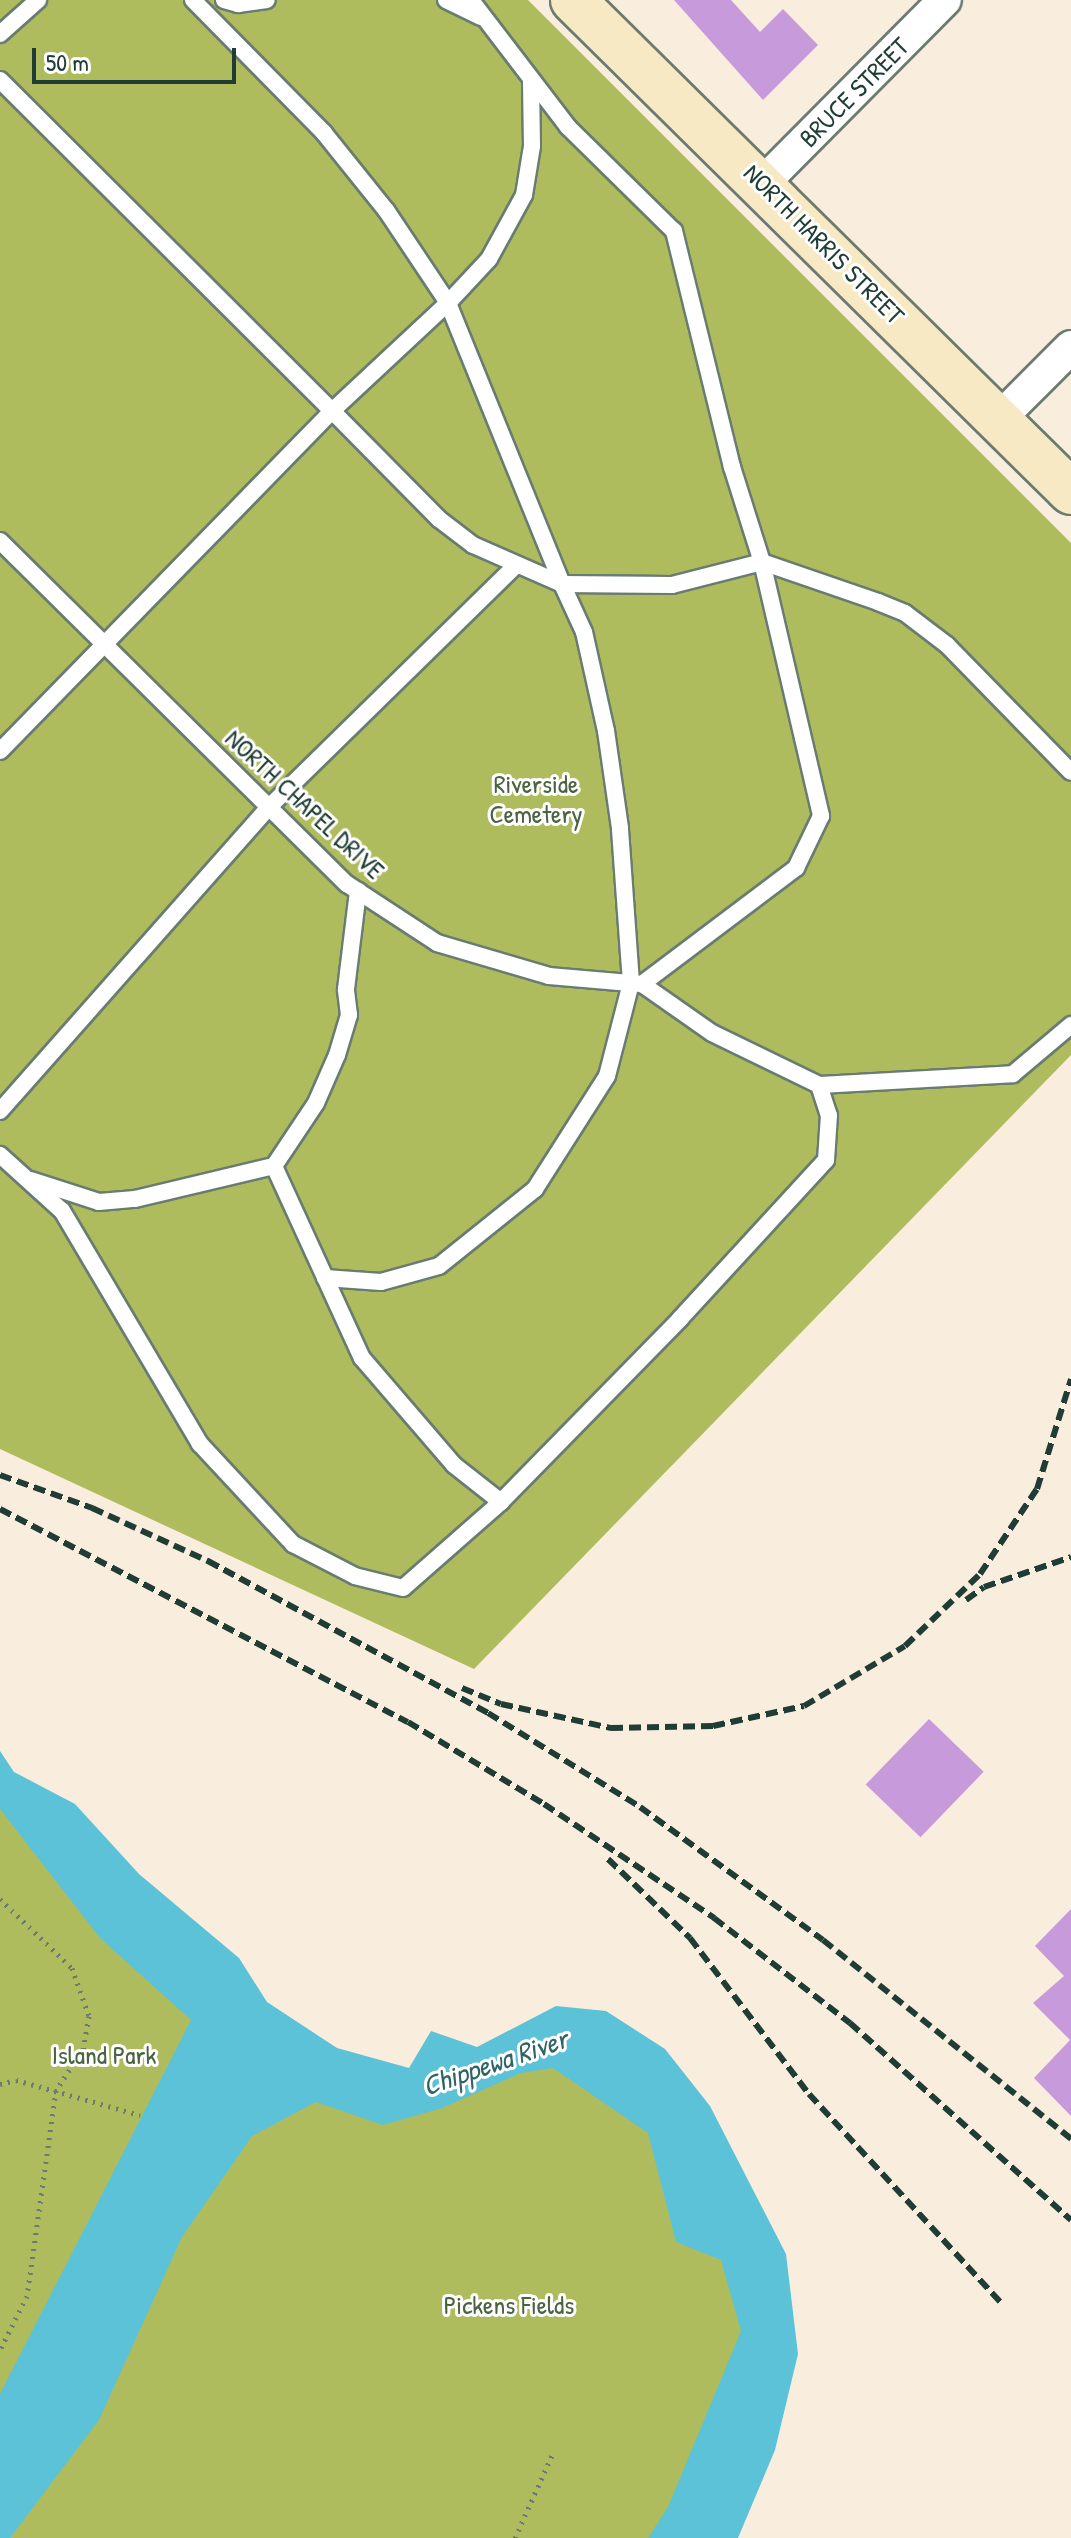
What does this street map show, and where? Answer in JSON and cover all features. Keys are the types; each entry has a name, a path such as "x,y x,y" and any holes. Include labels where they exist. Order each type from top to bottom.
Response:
{"street":[{"name":"NORTH HARRIS STREET","path":"573,0 763,183 1071,492"},
{"name":"BRUCE STREET","path":"763,183 945,0"},
{"path":"999,419 1071,347"}],"lane":[{"path":"0,34 38,0"},
{"path":"193,0 324,133 386,210 448,303 584,632 606,731 637,984 607,1076 535,1189 439,1266 381,1282 325,1278"},
{"path":"224,0 238,4 267,0"},
{"path":"446,0 485,19"},
{"path":"471,0 568,127 674,231 732,467 762,562 821,816 796,868 637,984"},
{"path":"0,751 332,411 448,303 489,259 524,195 532,146 531,79"},
{"path":"0,80 439,519 514,567 562,584 672,585 762,562 905,613 947,645 1071,772"},
{"name":"NORTH CHAPEL DRIVE","path":"0,541 358,891 437,943 549,976 637,984"},
{"path":"0,1111 269,807 514,567"},
{"path":"25,1178 99,1202 135,1199 274,1166 316,1103 341,1042 349,1015 346,989 358,891"},
{"path":"637,984 712,1033 819,1085 965,1080 1013,1074 1071,1025"},
{"path":"0,1155 62,1211 200,1444 293,1544 355,1576 403,1588 501,1502 680,1319 826,1160 829,1115 819,1085"},
{"path":"274,1166 348,1335 398,1405 454,1465 501,1502"}],"path":[{"path":"0,1899 72,1968 89,2016 83,2050 56,2090 27,2296 0,2350"},
{"path":"0,2084 16,2080 140,2115"},
{"path":"515,2538 553,2453"}],"green space":[{"name":"Riverside Cemetery","path":"0,0 528,0 1071,543 1071,1055 474,1669 0,1449"},
{"name":"Pickens Fields","path":"0,1777 116,1917 385,2101 572,2030 652,2067 754,2338 676,2538 0,2538"}],"water":[{"name":"Chippewa River","path":"0,1751 14,1772 75,1804 139,1874 239,1958 267,2002 337,2048 409,2068 431,2031 477,2047 556,2006 606,2011 665,2049 710,2106 786,2254 798,2354 775,2450 738,2538 648,2538 668,2507 741,2331 721,2260 676,2242 648,2133 553,2068 521,2073 442,2108 383,2125 316,2102 252,2136 182,2237 99,2420 10,2538 0,2538 0,2394 191,2020 100,1938 0,1809"}],"building":[{"path":"674,0 731,0 760,32 783,9 818,45 763,100"},
{"path":"929,1719 984,1772 920,1837 866,1784"},
{"path":"1071,1909 1071,2116 1034,2078 1070,2040 1033,2003 1064,1976 1035,1946"}],"railway":[{"path":"462,1688 501,1704 611,1728 713,1726 804,1706 905,1646 980,1574 1037,1489 1071,1379"},
{"path":"0,1475 92,1508 208,1561 488,1713 640,1807 823,1940 1071,2139"},
{"path":"0,1509 408,1722 544,1804 714,1918 850,2023 1071,2220"},
{"path":"966,1600 984,1587 1071,1557"},
{"path":"608,1859 690,1938 809,2094 1001,2303"}],"park label":[{"name":"Island Park","path":"104,2055"}]}
